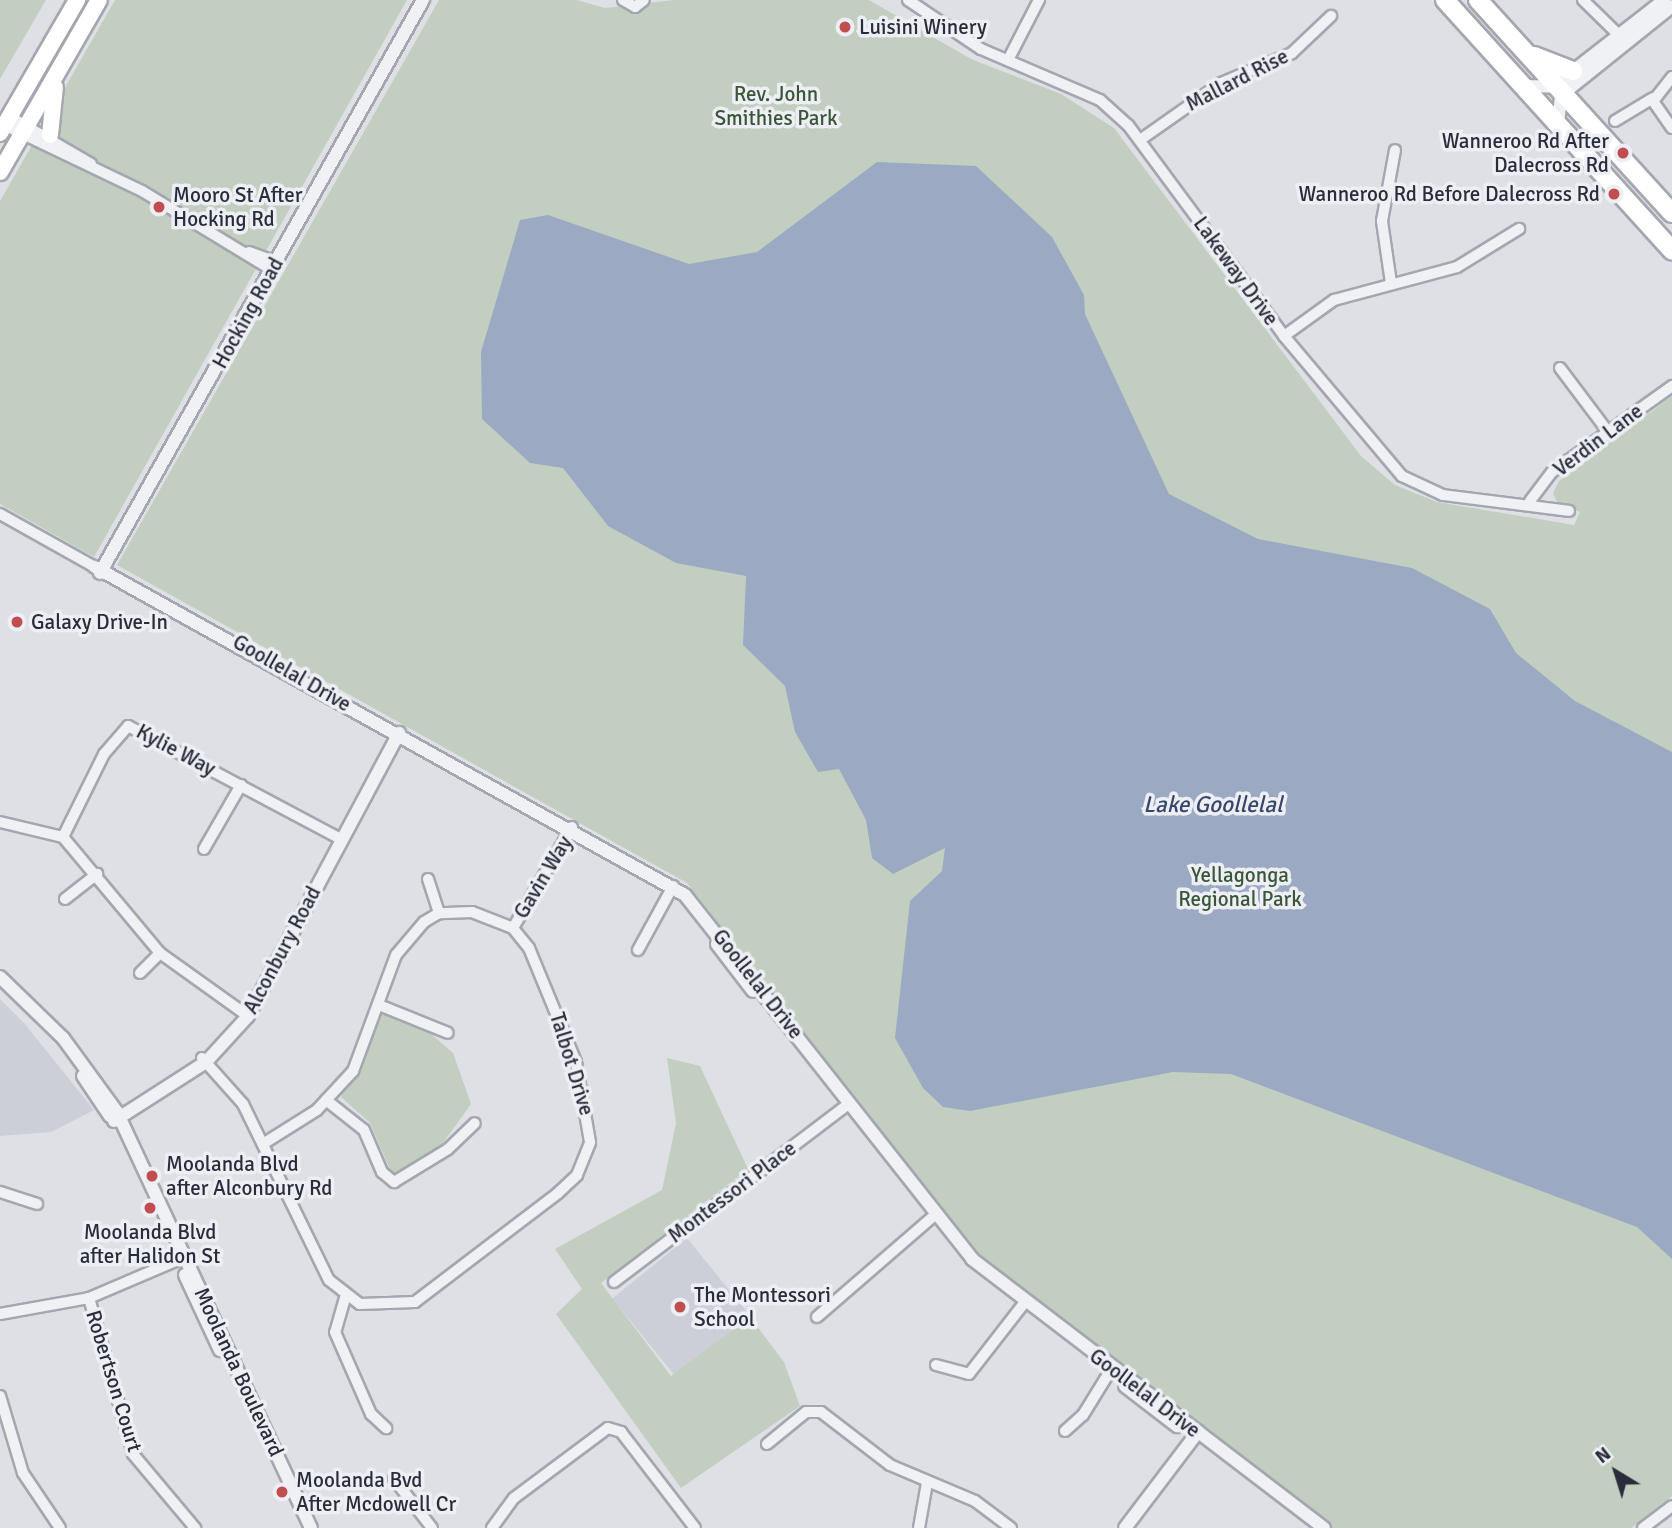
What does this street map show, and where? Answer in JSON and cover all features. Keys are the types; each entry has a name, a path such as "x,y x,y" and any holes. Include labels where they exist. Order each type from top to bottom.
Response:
{"highway":[{"path":"1445,0 1672,250"},
{"path":"1478,0 1672,213"},
{"path":"1524,51 1573,71"}],"main road":[{"path":"5,125 77,0"},
{"path":"0,172 99,0"},
{"path":"50,135 60,68"}],"street":[{"name":"Hocking Road","path":"103,572 423,0"},
{"path":"613,0 644,0"},
{"name":"Lakeway Drive","path":"908,0 1008,60 1100,100 1140,141 1284,336 1402,476 1443,495 1530,501 1569,510"},
{"path":"1008,60 1039,0"},
{"path":"1583,0 1623,38"},
{"path":"1524,86 1559,89 1571,87 1664,0"},
{"path":"1558,123 1559,89 1573,71 1672,6"},
{"name":"Mallard Rise","path":"1140,141 1221,83 1292,53 1331,16"},
{"path":"1615,121 1653,98 1672,77"},
{"path":"1653,98 1672,128"},
{"path":"5,125 50,135 91,164"},
{"path":"24,128 274,266"},
{"path":"1391,282 1382,221 1395,150"},
{"path":"1284,336 1334,300 1391,282 1457,267 1519,229"},
{"path":"1560,368 1606,429"},
{"name":"Verdin Lane","path":"1530,501 1552,472 1606,429 1672,386"},
{"name":"Goollelal Drive","path":"0,514 671,888 847,1105 969,1266 1324,1528"},
{"name":"Kylie Way","path":"63,838 104,754 128,726 337,837"},
{"name":"Alconbury Road","path":"115,1117 204,1060 246,1014 337,837 394,734"},
{"path":"204,849 241,785"},
{"path":"0,822 63,838 97,874 160,953 246,1014"},
{"name":"Gavin Way","path":"513,928 570,831"},
{"path":"65,899 97,874"},
{"path":"428,879 439,913"},
{"path":"638,950 671,888"},
{"path":"263,1144 326,1100 353,1071 403,943 439,913 472,912 513,928"},
{"name":"Talbot Drive","path":"345,1298 385,1307 415,1302 558,1193 585,1159 591,1128 576,1062 529,948 513,928"},
{"path":"141,972 160,953"},
{"name":"Moolanda Boulevard","path":"0,977 63,1038 115,1117 311,1528"},
{"name":"Moolanda Boulevard","path":"0,987 64,1050 115,1117"},
{"path":"379,1005 448,1033"},
{"path":"204,1060 243,1104 317,1264 345,1298 335,1332 372,1414 386,1428"},
{"path":"326,1100 364,1130 382,1171 394,1182 448,1149 475,1123"},
{"name":"Montessori Place","path":"614,1282 847,1105"},
{"path":"0,1192 37,1204"},
{"path":"817,1317 933,1216"},
{"path":"0,1314 89,1298 182,1258"},
{"name":"Moolanda Boulevard","path":"182,1258 304,1528"},
{"name":"Robertson Court","path":"89,1298 133,1454 195,1528"},
{"path":"936,1365 969,1374 1023,1305"},
{"path":"1065,1431 1083,1415 1110,1371"},
{"path":"0,1396 23,1473 60,1528"},
{"path":"767,1444 806,1412 821,1412 890,1465 927,1483 975,1501 1011,1528"},
{"path":"492,1528 514,1497 608,1428 621,1432 695,1528"},
{"path":"1125,1528 1198,1437"},
{"path":"1132,1528 1198,1437"},
{"name":"Goollelal Drive","path":"1198,1437 1312,1528"},
{"path":"394,1479 432,1528"},
{"path":"919,1528 927,1483"},
{"path":"1643,1528 1672,1506"}],"shaded area":[{"path":"0,999 24,1023 94,1110 51,1132 0,1136"},
{"name":"The Montessori School","path":"687,1238 751,1316 676,1377 612,1298"}],"green space":[{"path":"0,0 46,0 0,79"},
{"path":"115,0 407,0 94,557 0,504 0,201"},
{"name":"Yellagonga Regional Park","path":"439,0 577,0 605,8 673,0 869,0 971,59 1061,94 1114,128 1361,456 1395,485 1437,502 1574,525 1580,512 1557,502 1553,493 1559,481 1672,396 1672,1496 1631,1528 1326,1528 976,1254 687,883 117,565"},
{"path":"381,1014 429,1032 453,1053 471,1104 443,1143 401,1174 391,1172 370,1123 341,1097"},
{"path":"667,1058 700,1066 748,1169 601,1283 671,1376 750,1317 784,1362 800,1406 681,1488 556,1314 582,1289 555,1249 662,1190 676,1123"}],"water":[{"name":"Lake Goollelal","path":"877,162 976,166 1052,237 1084,295 1085,314 1169,494 1258,539 1412,568 1490,609 1516,653 1575,701 1672,752 1672,1259 1637,1227 1231,1074 1173,1072 970,1111 943,1107 923,1088 895,1038 910,901 942,871 945,848 893,874 872,858 866,820 839,769 818,772 795,732 785,686 743,645 746,576 676,563 608,526 563,468 530,463 482,419 481,352 520,220 548,215 689,264 757,252"}],"place":[{"name":"Luisini Winery","path":"845,27"},
{"name":"Wanneroo Rd After Dalecross Rd","path":"1623,153"},
{"name":"Wanneroo Rd Before Dalecross Rd","path":"1614,194"},
{"name":"Mooro St After Hocking Rd","path":"159,207"},
{"name":"Galaxy Drive-In","path":"17,622"},
{"name":"Moolanda Blvd after Alconbury Rd","path":"152,1176"},
{"name":"Moolanda Blvd after Halidon St","path":"150,1208"},
{"name":"The Montessori School","path":"680,1307"},
{"name":"Moolanda Bvd After Mcdowell Cr","path":"282,1492"}],"park label":[{"name":"Rev. John Smithies Park","path":"776,106"}]}
